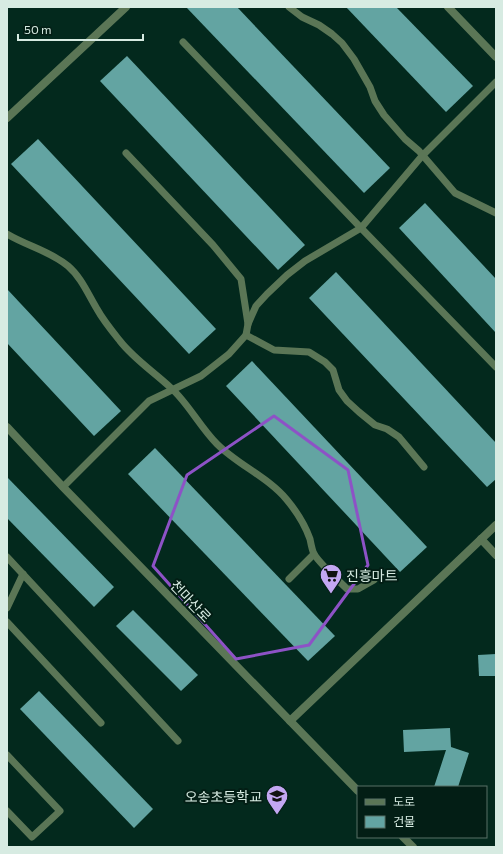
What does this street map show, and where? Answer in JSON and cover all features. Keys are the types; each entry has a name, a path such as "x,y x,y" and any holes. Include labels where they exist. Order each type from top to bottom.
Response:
{"street":[{"path":"7,118 126,7"},
{"path":"448,7 496,55"},
{"name":"천마산로","path":"7,427 63,487 357,790"},
{"path":"290,721 496,525"},
{"path":"482,539 496,555"},
{"path":"404,838 413,847"}],"lane":[{"path":"289,7 302,17 319,25 342,43 370,87 375,101 384,115 405,139 419,151 455,193 496,213"},
{"path":"183,42 496,367"},
{"path":"63,487 149,401 201,376 229,354 246,335 248,324 256,306 287,275 305,261 361,228 422,156 496,82"},
{"path":"126,153 229,262 241,280 248,324"},
{"path":"7,234 19,241 46,251 69,267 80,281 120,342 172,389 216,443 238,462 270,483 286,499 300,517 310,539 314,554 331,573 348,589 358,589 374,580"},
{"path":"246,335 274,350 308,352 325,362 333,370 339,390 347,401 375,425 387,429 399,437 424,467"},
{"path":"289,579 314,554"},
{"path":"7,557 178,741"},
{"path":"7,608 23,574"},
{"path":"7,622 101,723"},
{"path":"7,754 60,811 32,837 7,811"}],"highlighted area":[{"path":"274,416 348,470 368,565 309,645 236,659 153,566 187,475"}],"building":[{"path":"186,7 237,7 390,168 364,193"},
{"path":"346,7 396,7 473,86 446,112"},
{"path":"127,56 305,245 278,270 100,81"},
{"path":"38,139 216,329 189,354 11,164"},
{"path":"425,203 496,279 496,333 399,228"},
{"path":"336,272 496,443 496,479 487,487 309,298"},
{"path":"7,289 121,411 94,436 7,343"},
{"path":"252,361 427,547 400,572 226,386"},
{"path":"155,448 335,636 308,661 128,474"},
{"path":"7,477 114,587 94,607 7,518"},
{"path":"133,610 198,675 181,691 116,626"},
{"path":"496,654 496,676 479,676 478,655"},
{"path":"39,691 153,809 134,828 20,709"},
{"path":"450,728 451,747 469,753 458,786 434,786 446,750 404,752 403,730"}],"place":[{"name":"진흥마트","path":"331,594"},
{"name":"오송초등학교","path":"277,816"}]}
